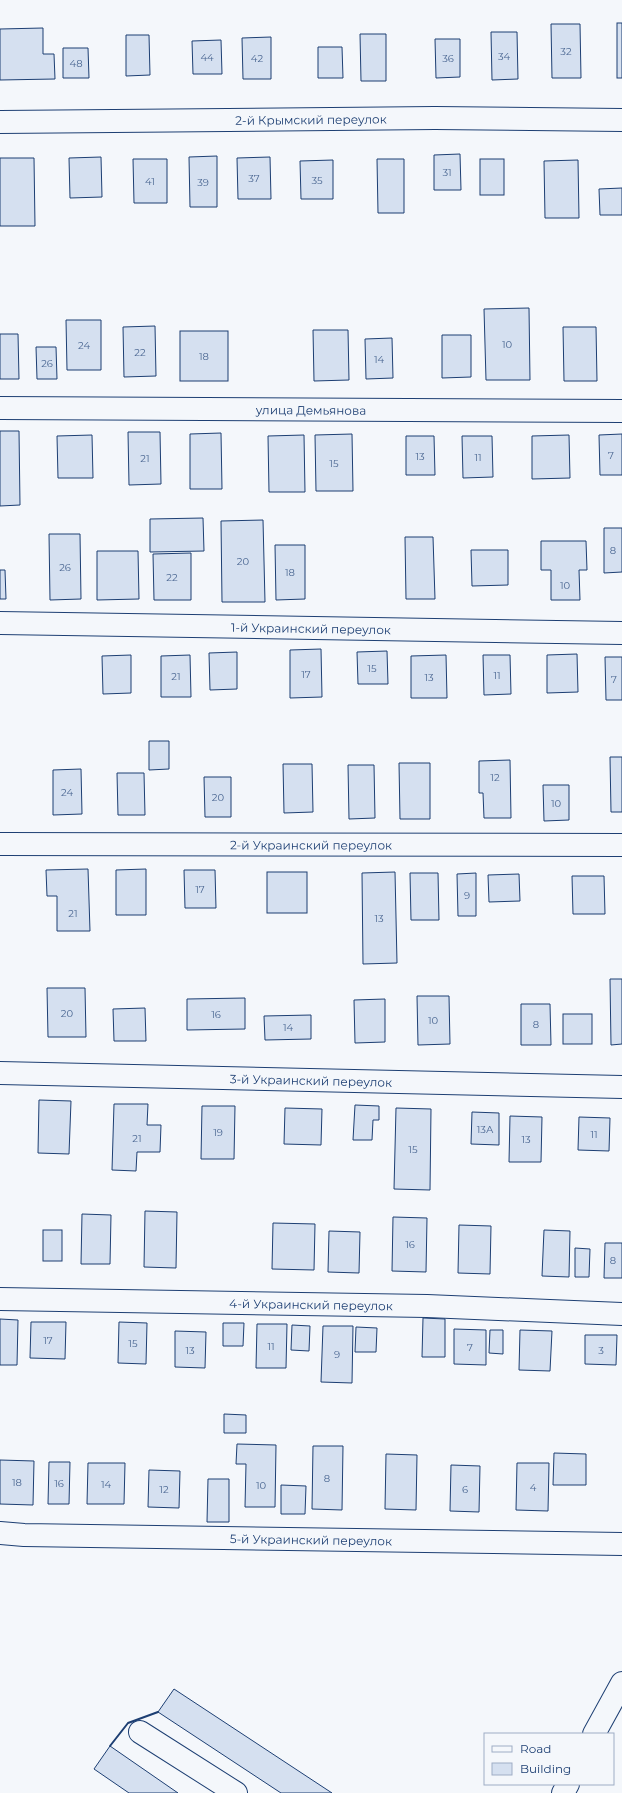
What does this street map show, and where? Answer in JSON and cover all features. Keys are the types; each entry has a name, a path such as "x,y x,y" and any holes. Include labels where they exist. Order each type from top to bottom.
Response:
{"street":[{"name":"2-й Крымский переулок","path":"0,122 427,118 622,120"},
{"name":"улица Демьянова","path":"0,408 622,411"},
{"name":"1-й Украинский переулок","path":"0,623 622,633"},
{"name":"2-й Украинский переулок","path":"0,844 622,846"},
{"name":"3-й Украинский переулок","path":"0,1073 622,1087"},
{"name":"4-й Украинский переулок","path":"0,1299 419,1306 622,1314"},
{"name":"5-й Украинский переулок","path":"0,1533 24,1535 622,1544"},
{"path":"595,1733 622,1683"},
{"path":"140,1732 236,1793"}],"building":[{"path":"617,23 622,23 622,78 617,78"},
{"path":"551,24 580,24 581,78 552,78"},
{"path":"43,28 43,54 54,54 55,79 0,80 0,29"},
{"path":"491,32 517,32 518,79 492,80"},
{"path":"360,34 386,34 386,81 361,81"},
{"path":"126,35 149,35 150,75 126,76"},
{"path":"271,37 271,79 243,79 242,38"},
{"path":"435,39 460,39 460,77 436,78"},
{"path":"221,40 222,74 193,74 192,41"},
{"path":"318,47 342,47 343,78 318,78"},
{"path":"63,48 88,48 89,78 63,78"},
{"path":"460,154 461,190 434,190 434,155"},
{"path":"217,156 217,207 190,207 189,157"},
{"path":"101,157 102,197 70,198 69,158"},
{"path":"270,157 271,199 238,199 237,158"},
{"path":"0,158 34,158 35,226 0,226"},
{"path":"133,159 167,159 167,203 134,203"},
{"path":"377,159 404,159 404,213 378,213"},
{"path":"480,159 504,159 504,195 480,195"},
{"path":"333,160 333,199 301,199 300,161"},
{"path":"578,160 579,218 545,218 544,161"},
{"path":"622,188 622,215 600,215 599,189"},
{"path":"529,308 530,380 486,380 484,309"},
{"path":"66,320 101,320 101,370 67,370"},
{"path":"155,326 156,376 124,377 123,327"},
{"path":"563,327 596,327 597,381 564,381"},
{"path":"313,330 348,330 349,380 314,381"},
{"path":"180,331 228,331 228,381 180,381"},
{"path":"0,334 18,334 19,379 0,379"},
{"path":"442,335 471,335 471,377 442,378"},
{"path":"392,338 393,378 366,379 365,339"},
{"path":"36,347 56,347 57,379 37,379"},
{"path":"0,431 19,431 20,505 0,506"},
{"path":"128,432 160,432 161,484 129,485"},
{"path":"221,433 222,489 190,489 190,434"},
{"path":"352,434 353,491 316,491 315,435"},
{"path":"622,434 622,475 600,475 599,435"},
{"path":"92,435 93,478 58,478 57,436"},
{"path":"304,435 305,492 269,492 268,436"},
{"path":"569,435 570,478 532,479 532,436"},
{"path":"406,436 434,436 435,475 406,475"},
{"path":"462,436 492,436 493,477 463,478"},
{"path":"203,518 204,551 150,552 150,519"},
{"path":"263,520 265,602 222,602 221,521"},
{"path":"604,528 622,528 622,572 604,573"},
{"path":"49,534 80,534 81,599 50,600"},
{"path":"405,537 433,537 435,599 406,599"},
{"path":"541,541 586,541 587,570 579,570 580,600 551,600 551,570 541,570"},
{"path":"275,545 305,545 305,599 276,600"},
{"path":"471,550 508,550 508,585 472,586"},
{"path":"97,551 138,551 139,599 97,600"},
{"path":"191,553 191,600 154,600 153,554"},
{"path":"0,570 5,570 6,599 0,599"},
{"path":"321,649 322,697 290,698 290,650"},
{"path":"387,651 388,684 358,684 357,652"},
{"path":"237,652 237,689 210,690 209,653"},
{"path":"577,654 578,692 547,693 547,655"},
{"path":"131,655 131,693 103,694 102,656"},
{"path":"190,655 191,697 161,697 161,656"},
{"path":"446,655 447,698 411,698 411,656"},
{"path":"483,655 510,655 511,694 484,695"},
{"path":"605,657 622,657 622,700 606,700"},
{"path":"149,741 169,741 169,769 149,770"},
{"path":"610,757 622,757 622,812 611,812"},
{"path":"510,760 511,818 484,818 483,793 479,793 479,761"},
{"path":"399,763 430,763 430,819 400,819"},
{"path":"283,764 312,764 313,812 284,813"},
{"path":"348,765 374,765 375,818 349,819"},
{"path":"81,769 82,814 53,815 53,770"},
{"path":"117,773 144,773 145,815 118,815"},
{"path":"204,777 231,777 231,817 205,817"},
{"path":"543,785 569,785 569,820 544,821"},
{"path":"88,869 90,931 57,931 57,896 47,896 46,870"},
{"path":"146,869 146,915 116,915 116,870"},
{"path":"184,870 215,870 216,908 185,908"},
{"path":"267,872 307,872 307,913 267,913"},
{"path":"395,872 397,963 363,964 362,873"},
{"path":"410,873 438,873 439,920 411,920"},
{"path":"476,873 476,916 458,916 457,874"},
{"path":"519,874 520,901 489,902 488,875"},
{"path":"572,876 604,876 605,914 573,914"},
{"path":"610,979 622,979 622,1044 611,1045"},
{"path":"47,988 85,988 86,1037 48,1037"},
{"path":"417,996 449,996 450,1044 418,1045"},
{"path":"245,998 245,1029 187,1030 187,999"},
{"path":"385,999 385,1042 355,1043 354,1000"},
{"path":"521,1004 550,1004 551,1045 521,1045"},
{"path":"145,1008 146,1041 114,1041 113,1009"},
{"path":"563,1014 592,1014 592,1044 563,1044"},
{"path":"311,1015 311,1039 265,1040 264,1016"},
{"path":"39,1100 71,1101 69,1154 38,1153"},
{"path":"114,1104 148,1104 147,1125 161,1125 160,1152 137,1152 136,1171 112,1170"},
{"path":"355,1105 379,1106 379,1120 373,1120 372,1140 353,1140"},
{"path":"202,1106 235,1106 234,1159 201,1159"},
{"path":"285,1108 322,1109 321,1145 284,1144"},
{"path":"396,1108 431,1109 430,1190 394,1189"},
{"path":"472,1112 499,1113 499,1145 471,1144"},
{"path":"510,1116 542,1117 541,1162 509,1162"},
{"path":"579,1117 610,1118 609,1151 578,1150"},
{"path":"145,1211 177,1212 176,1268 144,1267"},
{"path":"82,1214 111,1215 110,1264 81,1264"},
{"path":"393,1217 427,1218 426,1272 392,1271"},
{"path":"273,1223 315,1224 314,1270 272,1269"},
{"path":"459,1225 491,1226 490,1274 458,1273"},
{"path":"43,1230 62,1230 62,1261 43,1261"},
{"path":"544,1230 570,1231 569,1277 542,1276"},
{"path":"329,1231 360,1232 359,1273 328,1272"},
{"path":"605,1243 622,1243 622,1278 604,1278"},
{"path":"575,1248 590,1249 589,1277 575,1277"},
{"path":"423,1318 445,1319 445,1357 422,1357"},
{"path":"0,1319 18,1320 17,1365 0,1365"},
{"path":"31,1322 66,1322 65,1359 30,1358"},
{"path":"119,1322 147,1323 146,1364 118,1363"},
{"path":"223,1323 244,1323 243,1346 223,1346"},
{"path":"257,1324 287,1324 286,1368 256,1368"},
{"path":"292,1325 310,1326 309,1351 291,1350"},
{"path":"323,1326 353,1326 352,1383 321,1382"},
{"path":"356,1327 377,1328 376,1352 355,1352"},
{"path":"454,1329 486,1330 486,1365 454,1364"},
{"path":"490,1330 503,1330 503,1354 489,1353"},
{"path":"520,1330 552,1331 550,1371 519,1370"},
{"path":"175,1331 206,1332 205,1368 175,1367"},
{"path":"585,1335 617,1335 616,1365 585,1364"},
{"path":"224,1414 246,1415 246,1433 224,1433"},
{"path":"237,1444 276,1445 275,1507 245,1507 246,1464 236,1464"},
{"path":"313,1446 343,1446 342,1510 312,1509"},
{"path":"554,1453 586,1454 586,1485 553,1485"},
{"path":"386,1454 417,1455 416,1510 385,1509"},
{"path":"0,1460 34,1461 33,1505 0,1504"},
{"path":"49,1462 70,1462 69,1504 48,1504"},
{"path":"88,1463 125,1463 124,1504 87,1504"},
{"path":"517,1463 549,1463 548,1511 516,1510"},
{"path":"451,1465 480,1466 479,1512 450,1511"},
{"path":"149,1470 180,1471 179,1508 148,1507"},
{"path":"208,1479 229,1479 229,1522 207,1522"},
{"path":"281,1485 306,1486 305,1514 281,1514"},
{"path":"174,1689 332,1793 281,1793 158,1712"},
{"path":"110,1746 178,1793 129,1793 94,1769"}],"wall":[{"path":"110,1746 128,1723 158,1712"}]}
